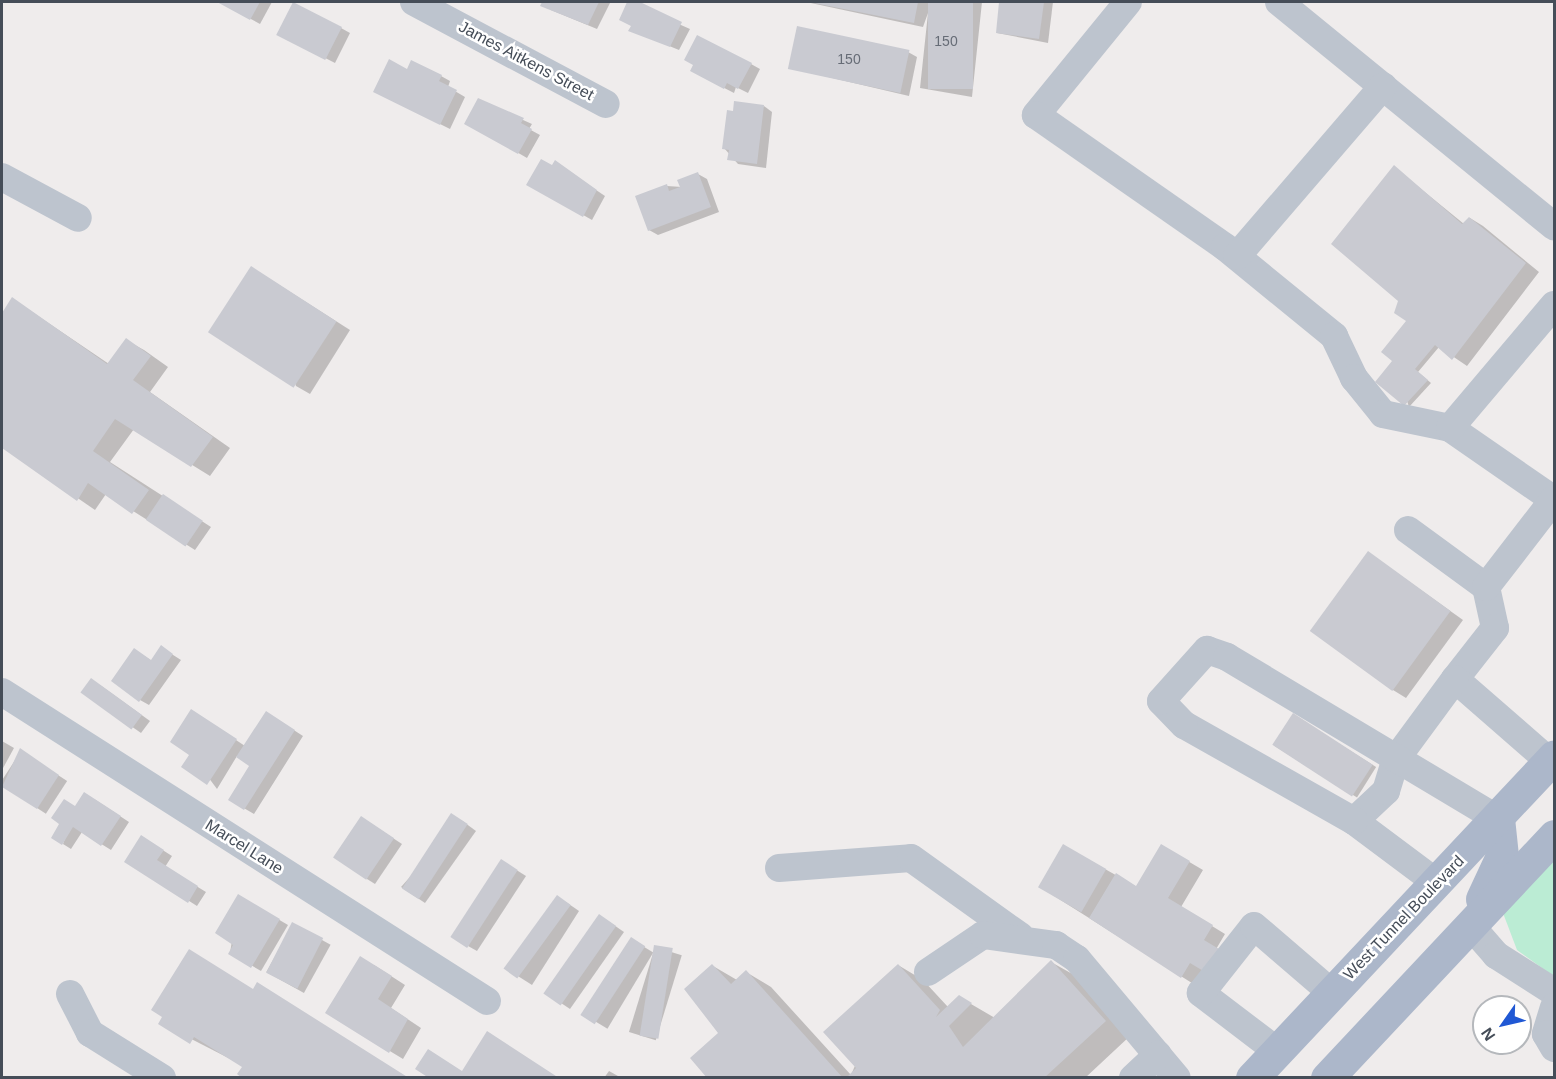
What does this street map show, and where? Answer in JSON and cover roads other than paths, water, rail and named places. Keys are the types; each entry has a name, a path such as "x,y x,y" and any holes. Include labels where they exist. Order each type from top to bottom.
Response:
{"main road":[{"name":"West Tunnel Boulevard","path":"1252,1077 1498,819 1552,759"},
{"path":"1470,925 1502,856 1498,819"},
{"path":"1327,1077 1554,836"}],"street":[{"name":"James Aitkens Street","path":"414,2 606,104"},
{"path":"1128,2 1036,115 1237,256 1334,336 1354,378 1383,414 1450,428 1554,500 1486,587"},
{"path":"1279,2 1554,224"},
{"path":"1237,256 1383,86"},
{"path":"2,177 78,218"},
{"path":"1450,428 1554,305"},
{"path":"1354,821 1386,791 1396,759 1495,628 1486,587 1408,530"},
{"path":"1437,883 1354,821 1184,725 1161,701 1206,650 1498,819"},
{"path":"1455,679 1552,759"},
{"name":"Marcel Lane","path":"2,692 487,1001"},
{"path":"779,868 911,858 1020,936"},
{"path":"1470,925 1496,955 1554,992"},
{"path":"1277,1051 1201,993 1254,926 1332,993"},
{"path":"928,972 983,935 1020,936 1056,945 1077,959 1178,1077"},
{"path":"70,994 90,1033 162,1077"},
{"path":"1554,1007 1546,1034 1554,1048"},
{"path":"1133,1077 1158,1055"}]}
